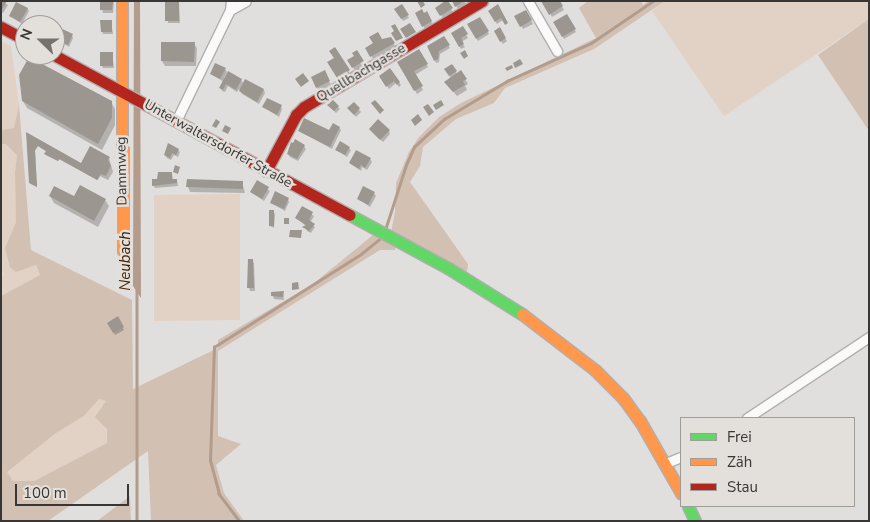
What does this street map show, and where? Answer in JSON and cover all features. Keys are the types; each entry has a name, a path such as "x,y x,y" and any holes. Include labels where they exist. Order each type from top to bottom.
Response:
{"main road":[{"name":"Dammweg","path":"122,1 125,94 123,250"},
{"name":"Quellbachgasse","path":"266,171 296,115 304,107 482,1"},
{"path":"1,27 15,35"},
{"name":"Unterwaltersdorfer Straße","path":"65,61 474,282 565,344 623,398 666,463 680,492"},
{"path":"688,507 695,521"}],"street":[{"path":"176,121 231,5 246,1"},
{"path":"528,1 557,51"},
{"path":"749,417 869,338"},
{"path":"666,463 680,457"}],"shaded area":[{"path":"134,1 140,1 141,298 133,286"},
{"path":"588,1 641,1 643,5 648,1 665,1 594,49 505,88 494,103 456,119 423,147 420,166 410,182 468,264 467,273 391,232 395,212 396,183 409,152 419,137 439,117 461,103 596,38 579,8"},
{"path":"665,1 869,1 869,19 724,116 652,11"},
{"path":"869,19 869,131 818,55"},
{"path":"1,41 11,46 19,105 14,128 1,130"},
{"path":"19,105 31,250 132,300 133,389 218,348 218,340 313,284 373,235 396,246 395,250 380,250 218,351 218,436 241,444 216,465 224,493 244,521 151,521 148,451 48,521 1,521 1,296 40,275 36,265 16,272 10,267 5,248 16,222 15,172 17,155 6,144 1,144 1,130 14,128","holes":["99,399 106,401 95,417 107,429 107,443 34,481 13,481 7,472 56,433 84,416"]},
{"path":"6,143 17,155 15,172 16,222 5,248 16,272 36,265 40,275 1,296 1,277 4,275 1,269 1,144"},
{"path":"240,194 240,320 154,321 154,195"},
{"path":"99,398 106,401 107,443 34,481 13,481 6,472 56,433 84,416"},
{"path":"130,496 131,521 97,521"}],"building":[{"path":"1,1 7,1 1,11"},
{"path":"100,1 113,1 112,10 100,10"},
{"path":"165,1 179,1 179,21 165,21"},
{"path":"417,1 423,1 425,5 421,8"},
{"path":"448,1 453,8 440,16 435,8"},
{"path":"452,1 464,1 455,7"},
{"path":"541,1 560,1 563,6 549,15"},
{"path":"16,2 28,8 24,15 15,15 15,19 9,16"},
{"path":"402,4 409,15 401,19 394,9"},
{"path":"498,4 508,23 505,25 501,18 495,22 488,11"},
{"path":"422,9 424,13 427,11 432,21 422,27 415,13"},
{"path":"526,10 532,20 520,27 514,16"},
{"path":"567,14 576,29 562,37 553,22"},
{"path":"480,17 489,31 476,39 467,24"},
{"path":"100,20 112,20 112,32 101,32"},
{"path":"410,23 416,32 406,38 400,29"},
{"path":"395,24 403,38 396,41 391,33 394,31 391,26"},
{"path":"463,26 468,34 461,38 464,44 459,47 451,33"},
{"path":"500,27 506,38 500,42 494,31"},
{"path":"65,30 73,34 68,45 65,44"},
{"path":"378,32 382,39 391,37 395,43 370,57 365,48 373,43 369,37"},
{"path":"444,36 450,45 439,51 438,59 434,61 427,46"},
{"path":"161,42 195,42 194,62 161,61"},
{"path":"335,47 350,70 337,78 327,62 334,58 329,51"},
{"path":"419,49 428,64 414,71 423,86 414,91 397,62"},
{"path":"357,50 364,61 352,68 347,60 354,56 352,53"},
{"path":"465,50 468,56 464,59 460,53"},
{"path":"100,52 113,52 113,66 100,66"},
{"path":"520,59 523,64 515,68 513,63"},
{"path":"215,63 226,68 220,79 210,74"},
{"path":"452,64 457,71 449,76 444,69"},
{"path":"25,65 44,65 112,101 112,118 98,144 22,101 19,75"},
{"path":"512,65 513,68 507,71 505,68"},
{"path":"390,68 400,82 397,85 394,81 386,87 379,76"},
{"path":"325,70 330,81 316,88 311,77"},
{"path":"461,70 467,79 463,81 465,85 453,92 444,82"},
{"path":"228,71 242,79 236,90 226,84 223,90 219,88"},
{"path":"303,73 309,81 301,87 295,79"},
{"path":"245,79 264,89 257,102 239,91"},
{"path":"267,98 282,105 277,115 262,107"},
{"path":"333,100 339,106 334,111 327,105"},
{"path":"375,100 384,110 380,114 371,103"},
{"path":"441,100 444,105 436,110 433,105"},
{"path":"354,102 360,108 354,115 347,108"},
{"path":"428,104 434,112 429,116 423,107"},
{"path":"418,114 422,120 415,126 411,120"},
{"path":"304,118 329,130 333,123 340,127 330,147 298,131"},
{"path":"216,119 220,122 216,128 212,126"},
{"path":"378,119 390,130 380,140 369,129"},
{"path":"225,125 231,128 228,134 222,131"},
{"path":"26,132 81,163 90,146 110,157 108,160 111,166 106,176 101,174 97,180 59,159 58,161 44,154 46,151 38,146 35,150 37,187 29,183"},
{"path":"295,139 305,145 297,159 287,154 291,142 293,143"},
{"path":"340,141 350,147 345,155 335,150"},
{"path":"168,143 179,149 176,155 172,153 170,158 164,155"},
{"path":"356,150 371,158 365,168 361,165 359,169 349,163"},
{"path":"175,165 180,167 178,174 173,172"},
{"path":"158,172 172,172 172,179 177,179 177,183 152,186 152,179 157,179"},
{"path":"187,179 243,181 243,189 186,187"},
{"path":"257,180 269,187 262,199 250,192"},
{"path":"80,185 106,199 94,221 49,196 54,186 74,196"},
{"path":"363,186 375,192 368,205 357,199"},
{"path":"275,191 289,198 284,209 270,203"},
{"path":"302,206 313,212 309,220 315,224 309,231 302,227 306,225 295,218"},
{"path":"269,210 274,210 274,226 269,226"},
{"path":"284,218 289,218 289,224 284,224"},
{"path":"290,230 302,230 301,238 289,237"},
{"path":"248,259 253,259 254,288 247,288"},
{"path":"298,282 299,289 292,290 292,283"},
{"path":"284,291 283,297 271,296 271,292"},
{"path":"118,316 124,327 113,333 107,323"}],"waterway":[{"path":"385,230 406,165 414,147 444,119 507,81 591,43 653,1"},
{"path":"239,521 219,494 210,461 214,347 361,254 382,237"},
{"name":"Neubach","path":"137,290 137,521"}],"traffic: fast":[{"path":"350,215 448,268 522,314"},
{"path":"688,507 695,521"}],"traffic: slow":[{"path":"122,1 123,250"},
{"path":"522,314 595,370 623,398 640,421 680,491"}],"traffic: jam":[{"path":"266,171 296,115 304,107 482,1"},
{"path":"1,27 15,35"},
{"path":"65,61 350,215"}]}
